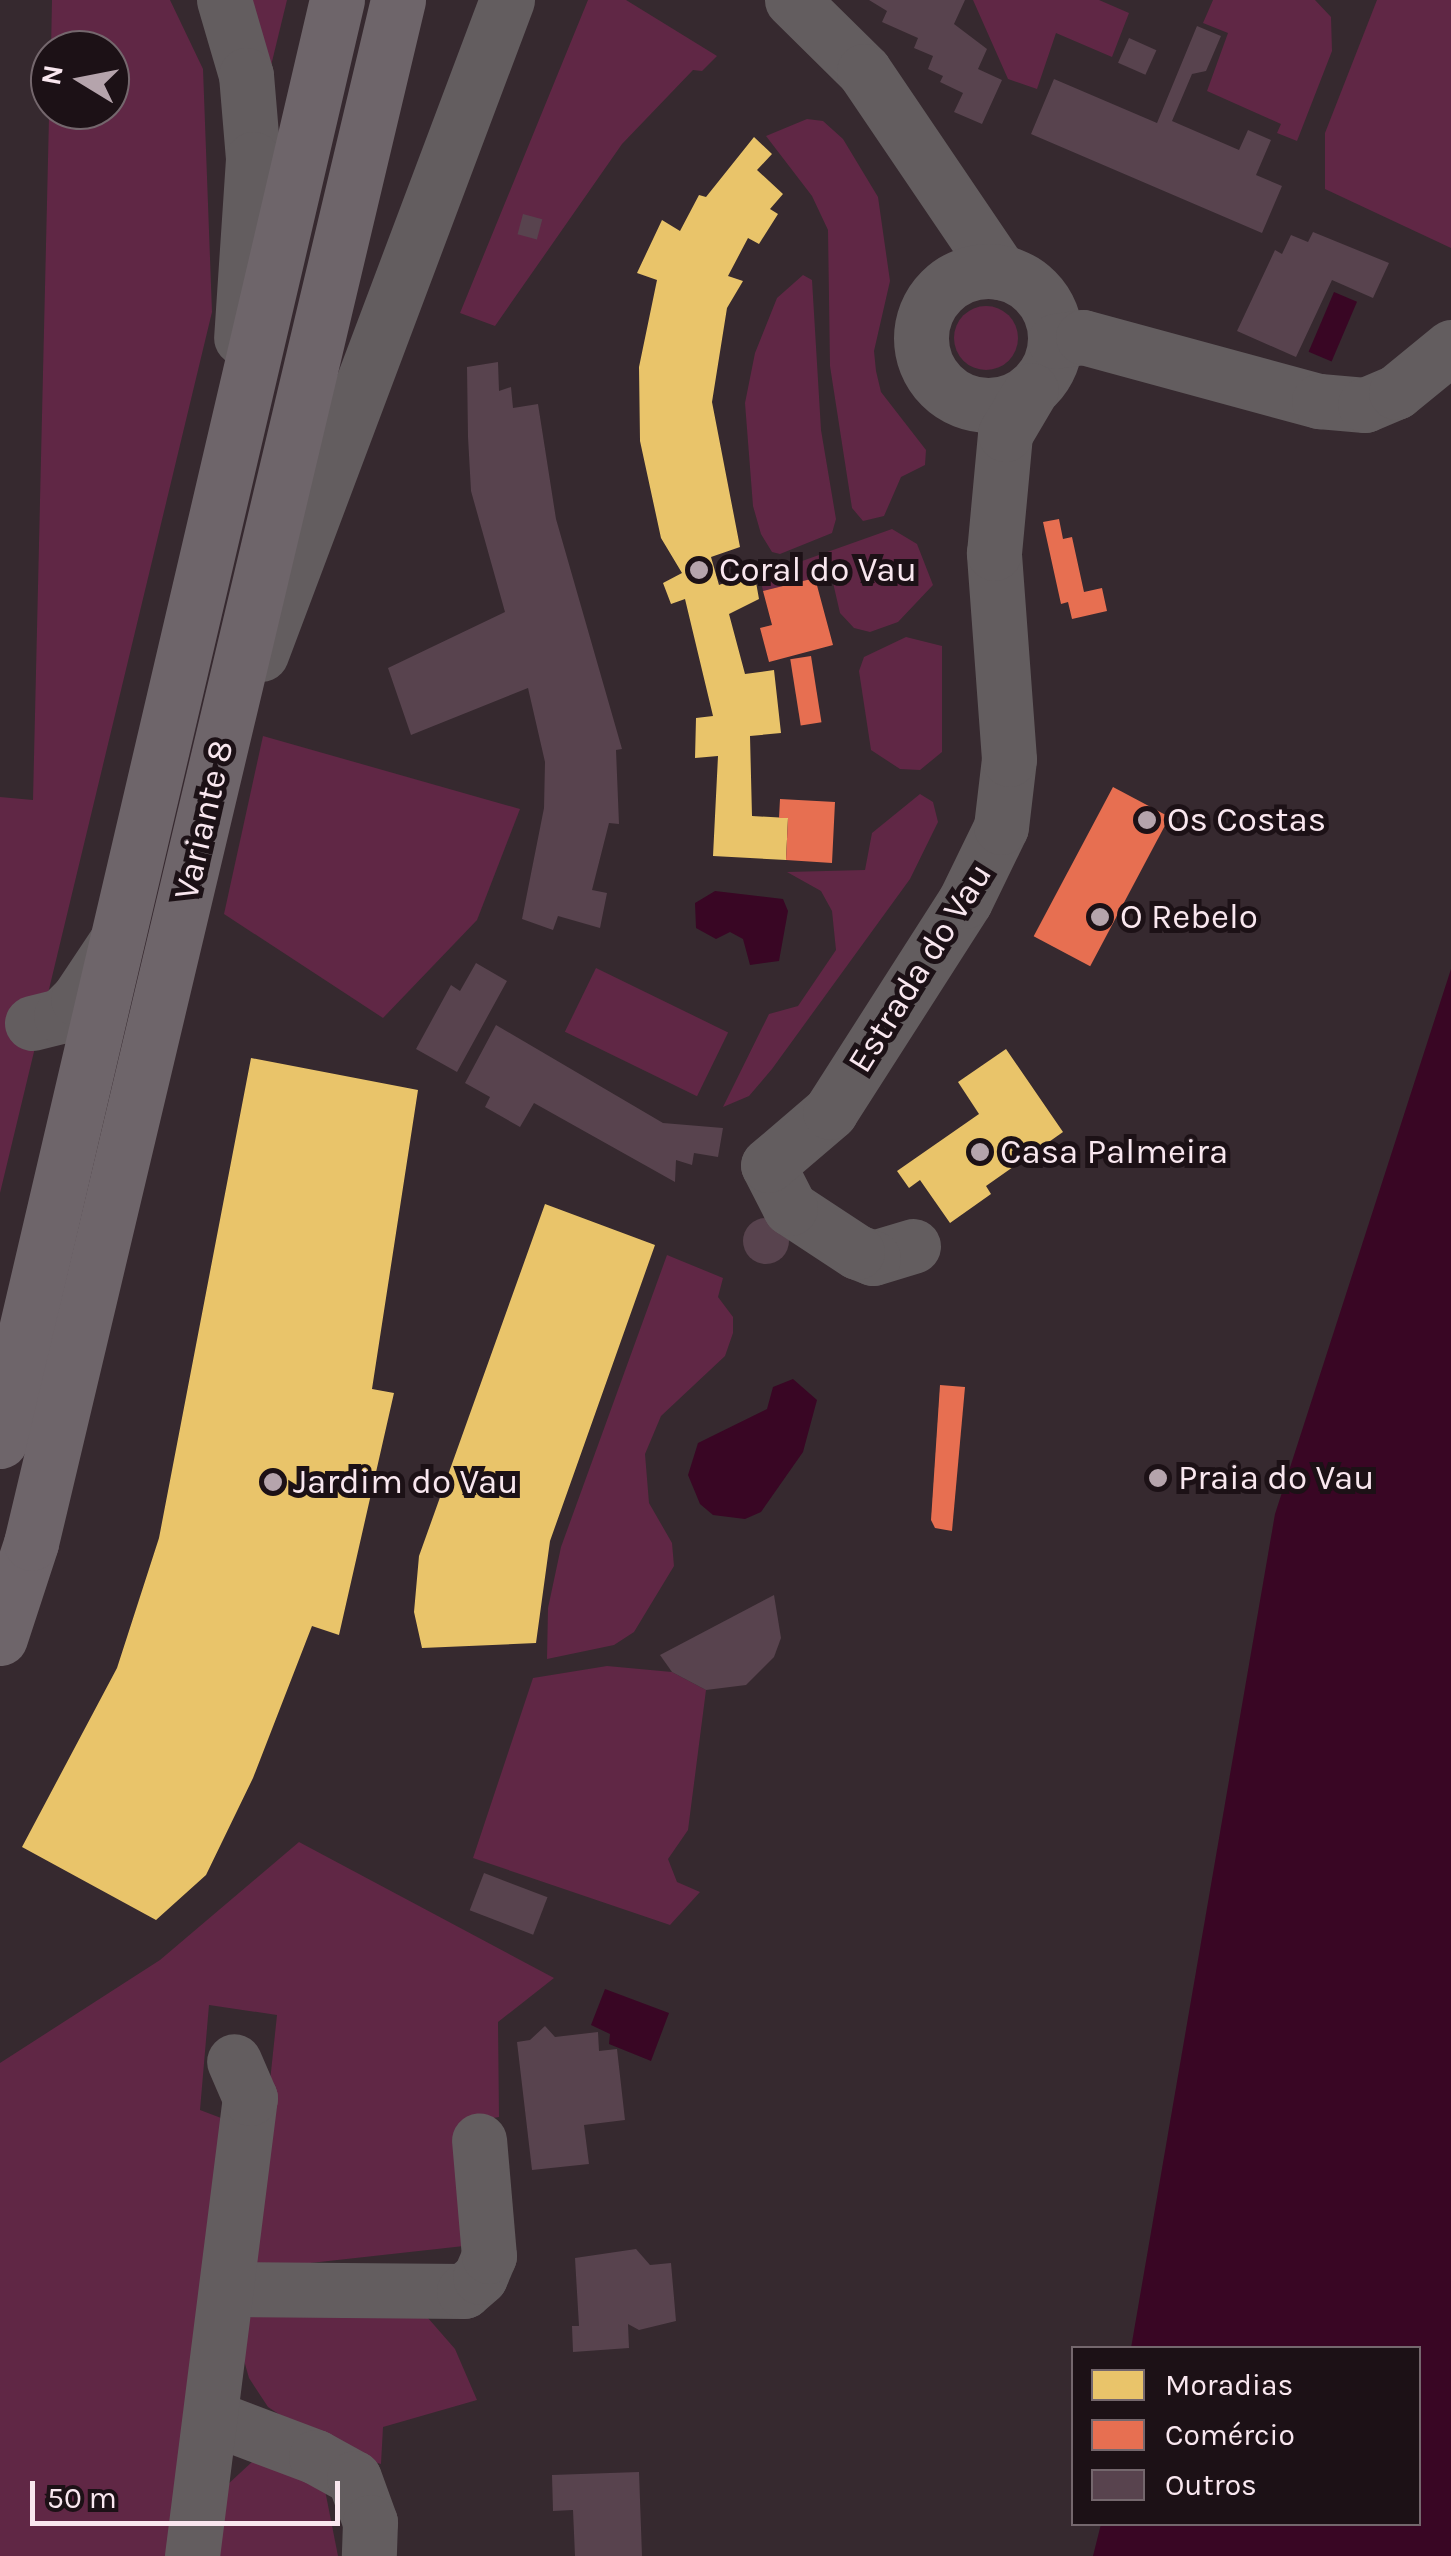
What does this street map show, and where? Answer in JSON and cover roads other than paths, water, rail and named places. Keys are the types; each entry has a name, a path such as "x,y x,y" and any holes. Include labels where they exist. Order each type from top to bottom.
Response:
{"main road":[{"name":"Variante 8","path":"0,1441 337,0"},
{"name":"Variante 8","path":"0,1638 31,1544 398,0"}],"street":[{"path":"204,569 243,327 252,159 246,74 224,0"},
{"path":"215,773 507,0"},
{"path":"792,0 864,71 1000,272"},
{"path":"927,311 964,275 1000,272 1018,277 1046,302 1055,341 1050,362 1031,390 992,405 953,395 934,376 923,352 927,311 938,247 929,170"},
{"path":"1055,341 1084,337 1319,400 1365,405 1396,392 1451,346"},
{"name":"Estrada do Vau","path":"913,1246 873,1258 857,1252 790,1208 768,1165 830,1112 965,901 1002,826 1009,759 994,552 1006,434 1031,390"},
{"name":"Estrada do Vau","path":"953,395 994,552"},
{"path":"192,2556 213,2418 250,2098 234,2061"},
{"path":"227,2290 464,2291 480,2278 489,2256 479,2140"},
{"path":"213,2418 316,2457 354,2478 370,2522 369,2556"}],"place":[{"name":"Coral do Vau","path":"699,570"},
{"name":"Os Costas","path":"1147,820"},
{"name":"O Rebelo","path":"1100,917"},
{"name":"Casa Palmeira","path":"980,1152"},
{"name":"Praia do Vau","path":"1158,1478"},
{"name":"Jardim do Vau","path":"273,1482"}]}
